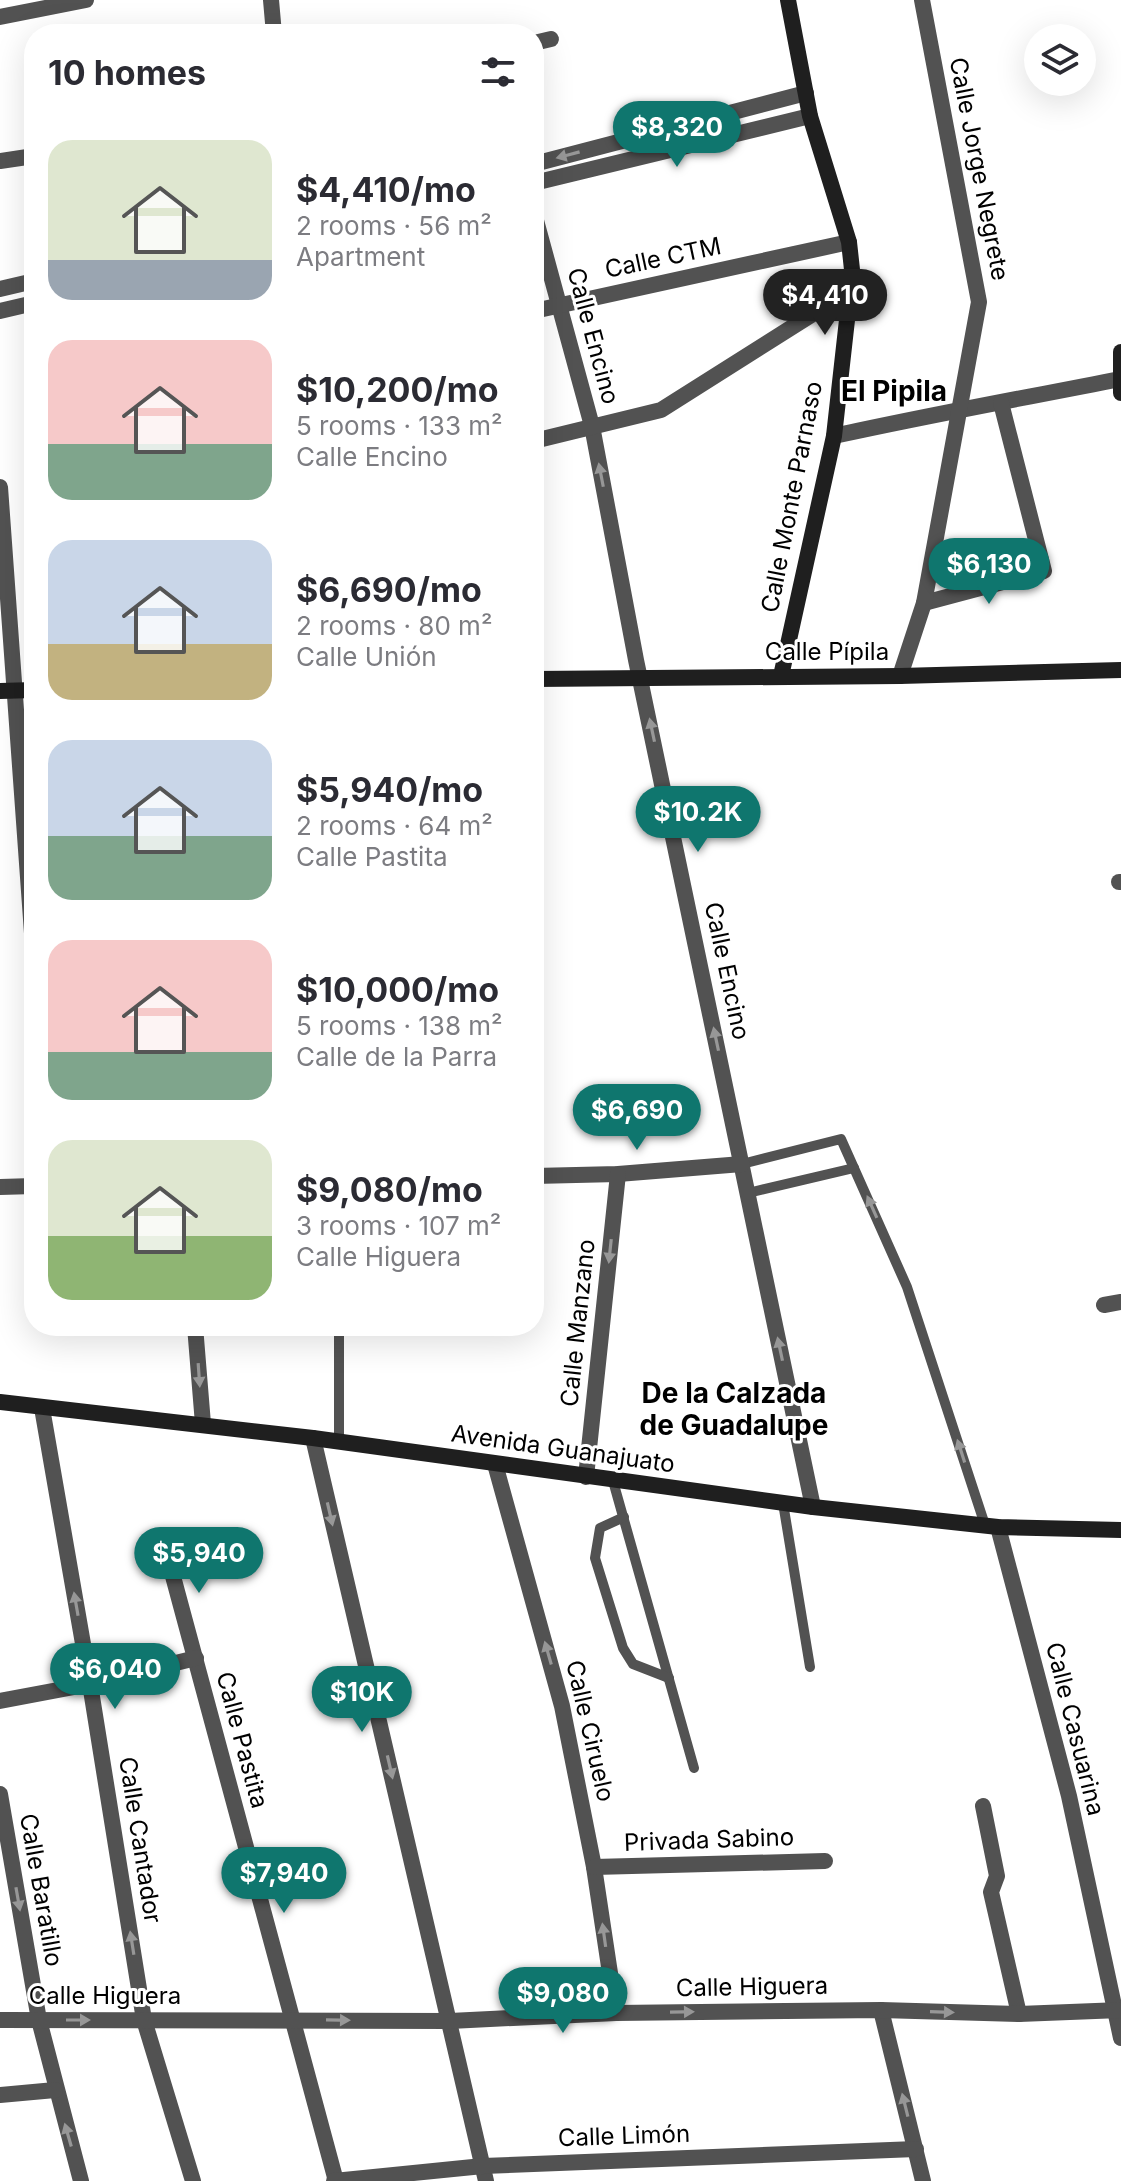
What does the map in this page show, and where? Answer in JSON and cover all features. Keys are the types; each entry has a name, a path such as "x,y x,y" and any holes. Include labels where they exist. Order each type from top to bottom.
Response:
{"street":[{"path":"0,17 86,0"},
{"path":"271,0 273,24"},
{"name":"Calle Monte Parnaso","path":"781,676 834,436 848,311 854,288 849,242 810,116 788,0"},
{"name":"Calle Jorge Negrete","path":"900,676 924,603 979,302 922,0"},
{"path":"544,161 806,93"},
{"path":"544,181 810,116"},
{"path":"0,161 24,157"},
{"name":"Calle CTM","path":"544,309 849,242"},
{"name":"Calle Encino","path":"544,247 592,426 641,679 813,1507"},
{"path":"0,289 24,283"},
{"path":"544,438 661,410 854,288"},
{"path":"0,311 24,305"},
{"path":"834,436 959,409 1120,386 1121,352"},
{"path":"924,603 1044,571 1001,403"},
{"path":"0,487 7,691 24,861"},
{"name":"Calle Pípila","path":"544,679 1116,672"},
{"path":"544,1176 618,1174 742,1164"},
{"name":"Calle Manzano","path":"586,1477 618,1174"},
{"path":"0,1187 24,1186"},
{"path":"196,1336 203,1424"},
{"name":"Avenida Guanajuato","path":"0,1402 313,1438 813,1507 992,1526 1121,1530"},
{"name":"Calle Cantador","path":"42,1408 144,2020 193,2181"},
{"path":"313,1438 485,2173"},
{"name":"Calle Ciruelo","path":"495,1464 562,1706 594,1867 616,2013"},
{"name":"Calle Casuarina","path":"992,1526 1069,1796 1118,2011 1121,2038"},
{"name":"Calle Pastita","path":"164,1543 335,2181"},
{"path":"0,1701 90,1684 196,1658"},
{"name":"Calle Baratillo","path":"0,1794 39,2020 81,2181"},
{"path":"983,1806 997,1876 991,1892 1019,2014"},
{"name":"Privada Sabino","path":"594,1867 825,1861"},
{"path":"881,2010 923,2181"},
{"name":"Calle Higuera","path":"0,2020 450,2021 616,2013 881,2010 1019,2014 1118,2011"},
{"path":"0,2095 55,2090"},
{"name":"Calle Limón","path":"335,2181 916,2149"}],"lane":[{"path":"742,1164 841,1139 907,1287 992,1526"},
{"path":"748,1193 854,1168"},
{"path":"339,1336 339,1442"},
{"path":"613,1481 694,1768"},
{"path":"783,1503 810,1667"},
{"path":"624,1517 600,1528 595,1558 623,1648 633,1664 669,1678"}],"district":[{"name":"El Pipila","path":"894,391"},
{"name":"De la Calzada de Guadalupe","path":"734,1409"}]}
